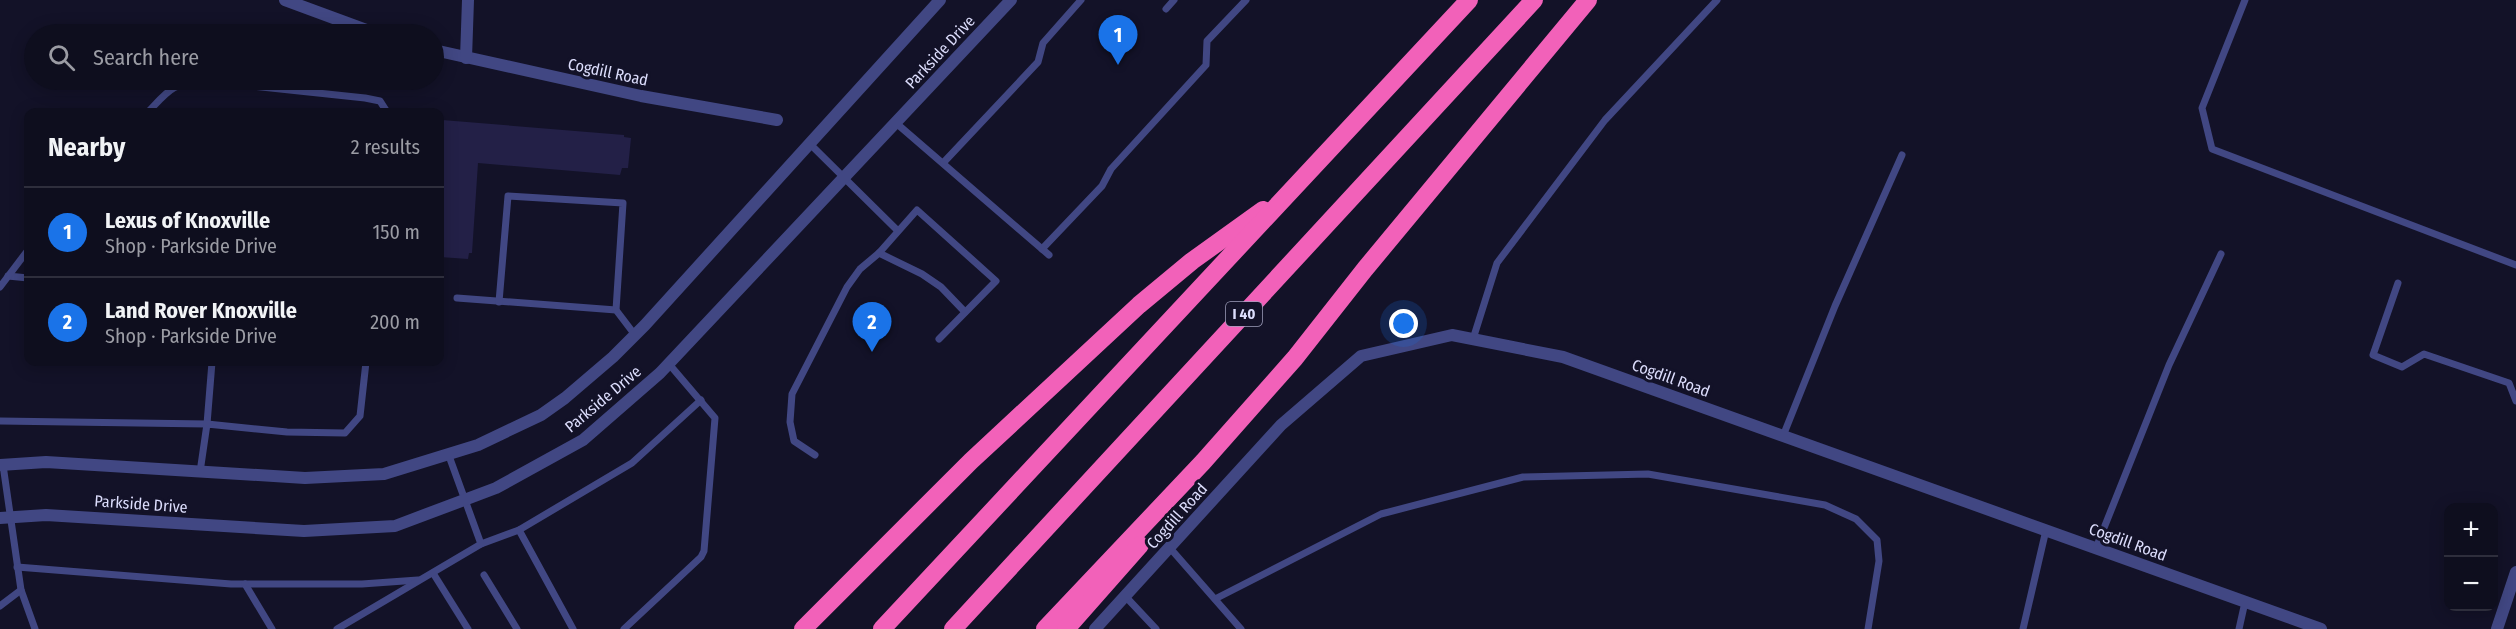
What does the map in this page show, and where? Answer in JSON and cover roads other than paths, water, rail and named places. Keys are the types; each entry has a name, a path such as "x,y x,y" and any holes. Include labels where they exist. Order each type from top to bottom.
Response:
{"highway":[{"path":"882,629 1469,0"},
{"name":"I 40","path":"953,629 1534,0"},
{"path":"1066,629 1159,523 1588,0"},
{"path":"802,629 970,461 1139,304 1192,261 1296,187"},
{"path":"1045,629 1203,462 1295,358"}],"street":[{"path":"285,0 350,24"},
{"path":"466,58 468,0"},
{"name":"Parkside Drive","path":"2,465 46,462 304,478 384,474 449,456 541,415 597,370 635,335 940,0"},
{"name":"Parkside Drive","path":"6,518 46,515 304,531 394,526 496,488 583,440 669,364 1011,0"},
{"name":"Cogdill Road","path":"444,52 641,96 777,120"},
{"name":"Cogdill Road","path":"1095,629 1281,425 1361,356 1452,335 1563,357 2321,629"},
{"path":"2497,629 2516,572"}],"lane":[{"path":"944,162 1038,62 1043,43 1081,0"},
{"path":"1166,9 1174,0"},
{"path":"896,123 1046,252 1102,186 1111,169 1206,65 1207,42 1246,0"},
{"path":"1473,339 1497,264 1605,120 1717,0"},
{"path":"2245,0 2202,108 2212,149 2516,265"},
{"path":"152,108 171,90"},
{"path":"289,90 365,98 380,101 384,108"},
{"path":"809,143 846,177 897,230"},
{"path":"1783,436 1835,306 1902,155"},
{"path":"499,302 508,196 623,203 616,310 635,335"},
{"path":"815,454 794,441 790,422 792,394 847,287 860,269 879,253 917,210 996,281 939,339"},
{"path":"879,253 922,274 941,287 965,312"},
{"path":"0,286 24,255"},
{"path":"2096,549 2169,365 2221,255"},
{"path":"8,276 24,278"},
{"path":"2398,283 2373,355 2402,367 2424,354 2509,383 2516,401"},
{"path":"457,298 616,310"},
{"path":"624,629 701,557 704,551 715,418 669,364"},
{"path":"200,472 212,366"},
{"path":"0,421 207,424 287,432 345,433 360,416 366,366"},
{"path":"337,629 481,544 519,530 632,463 701,400"},
{"path":"449,456 481,544"},
{"path":"2,465 6,518 21,590 35,629"},
{"path":"1215,599 1381,514 1523,477 1648,474 1825,505 1856,519 1877,540 1879,561 1868,629"},
{"path":"519,530 573,629"},
{"path":"2023,629 2046,530"},
{"path":"1170,548 1241,629"},
{"path":"17,567 245,584 362,584 420,580"},
{"path":"433,573 468,629"},
{"path":"484,575 517,629"},
{"path":"245,584 272,629"},
{"path":"0,606 21,590"},
{"path":"1126,597 1156,629"},
{"path":"2239,629 2245,602"}],"place":[{"name":"Lexus of Knoxville","path":"1118,65"},
{"name":"Land Rover Knoxville","path":"872,352"}]}
